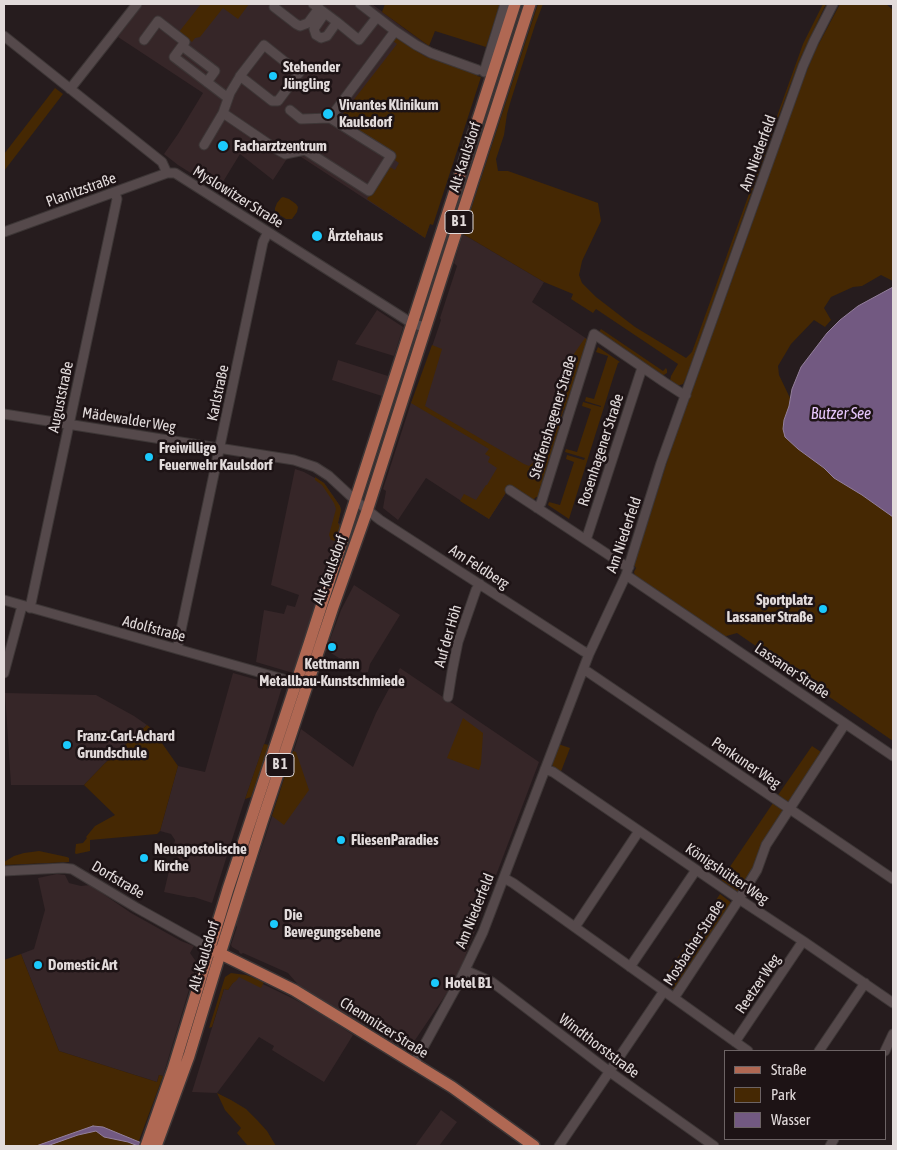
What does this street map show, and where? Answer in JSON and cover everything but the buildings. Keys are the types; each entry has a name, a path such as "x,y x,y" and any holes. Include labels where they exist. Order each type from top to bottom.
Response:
{"main road":[{"name":"Alt-Kaulsdorf","path":"214,951 296,683 516,4"},
{"name":"Alt-Kaulsdorf","path":"151,1145 173,1069 268,803 367,511 530,4"},
{"name":"Chemnitzer Straße","path":"214,951 294,990 452,1087 534,1146"}],"street":[{"path":"70,89 137,4"},
{"path":"360,4 416,46 481,71 505,4"},
{"name":"Am Niederfeld","path":"414,1064 466,970 483,932 589,654 627,571 662,463 803,66 833,4"},
{"path":"274,6 300,26 308,23 319,8"},
{"path":"319,8 359,40 377,17"},
{"path":"319,8 314,27 314,32 317,36 321,38 326,36 338,22"},
{"path":"144,40 158,21 185,42 174,56 228,98"},
{"path":"330,118 395,31"},
{"name":"Myslowitzer Straße","path":"4,36 162,162 167,173 175,173 413,324 426,327"},
{"path":"204,145 223,113 228,98 240,76 264,45 300,73 278,102"},
{"path":"182,46 215,70 207,82"},
{"path":"223,113 285,154 305,150 369,191 391,156 330,118 301,119 278,102 272,101 240,76"},
{"name":"Planitzstraße","path":"4,232 167,173"},
{"name":"Auguststraße","path":"4,673 26,607 69,425 117,199 115,193"},
{"name":"Karlstraße","path":"177,649 263,242 268,232"},
{"name":"Steffenshagener Straße","path":"537,508 594,334 642,368"},
{"path":"642,368 681,394 686,395"},
{"name":"Rosenhagener Straße","path":"586,540 642,368"},
{"name":"Mädewalder Weg","path":"4,414 304,463 315,467 329,476 356,501"},
{"name":"Steffenshagener Straße","path":"510,490 622,564 627,571"},
{"name":"Am Feldberg","path":"356,501 367,511 589,654"},
{"name":"Lassaner Straße","path":"627,571 893,756"},
{"name":"Auf der Höh","path":"448,697 458,642 476,590 480,584"},
{"name":"Adolfstraße","path":"4,600 296,683"},
{"name":"Penkuner Weg","path":"583,670 893,879"},
{"name":"Mosbacher Straße","path":"674,998 757,870 766,845 845,724"},
{"name":"Königshütter Weg","path":"545,768 804,941 893,1003"},
{"path":"575,927 639,831"},
{"name":"Dorfstraße","path":"4,871 72,869 136,908 214,951"},
{"path":"630,967 696,870"},
{"path":"504,878 747,1050"},
{"name":"Reetzer Weg","path":"735,1042 804,941"},
{"name":"Windthorststraße","path":"466,970 492,982 610,1072 714,1146"},
{"path":"820,1050 865,983"},
{"name":"Mosbacher Straße","path":"559,1146 664,991"},
{"path":"885,1050 893,1034"}],"shaded area":[{"name":"Vivantes Klinikum Kaulsdorf","path":"143,4 372,4 429,46 480,65 425,238 292,151 273,180 240,154 218,190 164,154 203,93 118,37"},
{"path":"463,234 544,282 532,302 587,339 536,497 502,474 506,493 489,519 426,478 398,520 383,508 386,491 383,489 441,320 440,318 457,266 454,263"},
{"path":"377,310 403,327 394,356 355,344"},
{"path":"338,360 388,376 382,396 332,380"},
{"path":"295,469 324,483 340,506 338,523 341,524 293,673 256,662 264,610 284,614 287,605 295,607 299,595 271,585"},
{"path":"354,585 400,615 370,664 368,672 365,674 326,650 341,610"},
{"path":"400,668 539,762 457,978 409,1049 405,1050 301,988 288,973 243,953 241,954 231,945 301,729 353,767 376,713"},
{"path":"233,673 282,687 212,903 194,897 164,892 169,871 184,848 174,844 175,840 171,834 160,831 178,766 205,772"},
{"name":"Franz-Carl-Achard Grundschule","path":"5,693 96,695 147,725 84,785 11,785"},
{"path":"57,874 65,875 69,883 81,886 90,885 131,913 181,941 194,946 190,953 197,963 163,1076 159,1075 157,1082 59,1051 21,954 34,949 45,910 38,878"},
{"path":"238,975 246,976 294,999 353,1035 324,1082 272,1050 274,1046 259,1037 217,1093 192,1092 224,989 228,990"},
{"path":"441,1110 457,1122 439,1146 415,1146"}],"green space":[{"path":"201,4 249,4 238,19 223,8 200,37 195,38 192,42 179,32"},
{"path":"385,4 500,4 486,47 435,31 429,46 382,12"},
{"path":"538,4 543,4 507,114 504,135 496,159 498,171 508,171 598,203 601,221 582,261 579,275 582,283 596,297 635,327 686,358 692,352 803,44 823,4 826,4 800,59 683,384 677,386 670,381 678,364 596,309 593,313 571,299 573,294 544,282 463,234"},
{"path":"840,4 886,4 893,10 893,281 881,275 862,286 853,287 831,297 824,308 831,320 825,327 814,320 791,344 778,366 779,375 790,398 784,420 783,429 785,437 834,478 893,517 893,741 737,633 723,637 635,577 634,572 636,568 634,565 676,434 799,90 816,49"},
{"path":"396,37 426,57 481,77 433,225 430,224 425,238 367,199 388,166 395,170 399,163 345,124 342,115 397,44 393,41"},
{"path":"495,81 489,116 428,308 423,306"},
{"path":"55,88 63,94 4,171 4,154"},
{"path":"283,197 289,199 298,207 292,219 286,219 275,212 277,203"},
{"path":"601,329 663,371 666,368 667,373 662,376 598,333"},
{"path":"585,338 589,341 568,408 564,409 560,421 563,424 539,498 536,497 531,502 507,491 489,519 460,501 464,494 476,500 497,468 488,462 490,457 485,454 489,449 411,403 432,345 442,349 425,406 529,466 538,458 569,361"},
{"path":"598,347 620,362 614,375 569,519 548,505 549,502 560,505 574,462 566,459 567,455 584,460 585,458 565,452 566,449 577,452 591,409 582,406 583,402 601,407 585,401 586,397 594,399 608,356 596,352"},
{"path":"315,477 324,483 340,506 338,523 340,527 336,541 331,540 329,535 336,509 322,485 315,480"},
{"path":"463,718 483,733 479,770 447,758"},
{"path":"147,725 152,729 178,766 160,831 157,834 90,840 90,851 76,854 76,844 83,843 95,826 115,815 84,785"},
{"path":"264,744 269,745 251,797 245,799"},
{"path":"558,744 570,748 560,774 553,769 552,762"},
{"path":"812,746 821,752 790,803 778,795"},
{"path":"293,751 296,752 309,790 284,825 272,816"},
{"path":"773,803 783,810 751,874 738,892 721,880"},
{"path":"39,851 67,857 69,862 4,865 4,862 14,856"},
{"path":"720,894 733,904 676,991 662,981"},
{"path":"21,954 59,1051 157,1082 159,1075 163,1076 137,1146 4,1146 4,960"},
{"path":"231,973 246,975 264,982 261,988 239,977 228,990 224,989 212,1027 209,1028 225,977"},
{"path":"217,1093 246,1109 267,1131 276,1146 248,1146 237,1133 241,1128 225,1110"}],"water":[{"name":"Butzer See","path":"893,287 893,517 834,478 785,437 783,429 792,389 801,367 827,333 858,306"},
{"path":"93,1126 103,1127 149,1146 138,1146 104,1137 96,1131 47,1146 36,1146"}],"place":[{"name":"Stehender Jüngling","path":"273,76"},
{"name":"Vivantes Klinikum Kaulsdorf","path":"328,114"},
{"name":"Facharztzentrum","path":"223,146"},
{"name":"Ärztehaus","path":"317,236"},
{"name":"Freiwillige Feuerwehr Kaulsdorf","path":"149,457"},
{"name":"Sportplatz Lassaner Straße","path":"823,609"},
{"name":"Kettmann Metallbau-Kunstschmiede","path":"332,647"},
{"name":"Franz-Carl-Achard Grundschule","path":"67,745"},
{"name":"FliesenParadies","path":"341,840"},
{"name":"Neuapostolische Kirche","path":"144,858"},
{"name":"Die Bewegungsebene","path":"274,924"},
{"name":"Domestic Art","path":"38,965"},
{"name":"Hotel B1","path":"435,983"}]}
